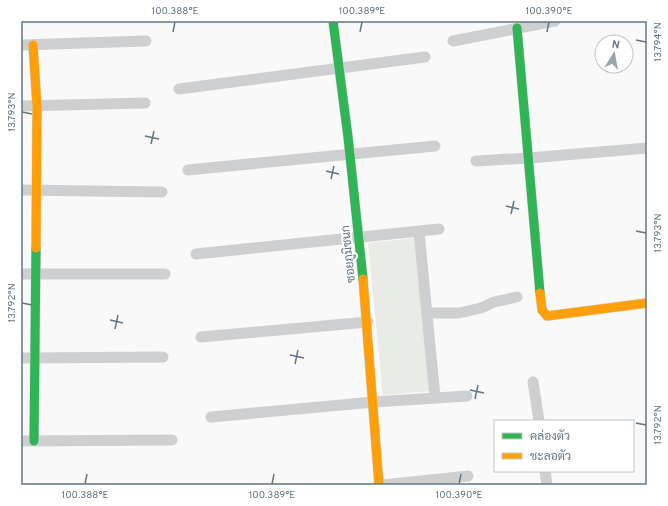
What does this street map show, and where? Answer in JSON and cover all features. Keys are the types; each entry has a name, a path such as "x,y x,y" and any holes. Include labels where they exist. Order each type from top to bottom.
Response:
{"street":[{"name":"ซอยภูมิชนก","path":"333,21 351,156 368,322 379,485"},
{"path":"453,41 555,21"},
{"path":"517,28 542,310 547,316 554,316 647,303"},
{"path":"21,45 146,41"},
{"path":"33,45 36,106 34,441"},
{"path":"179,89 340,70 425,57"},
{"path":"21,106 145,103"},
{"path":"188,170 351,156 435,146"},
{"path":"476,161 647,148"},
{"path":"21,190 162,192"},
{"path":"196,254 439,230"},
{"path":"419,232 435,397"},
{"path":"21,274 165,274"},
{"path":"427,313 459,313 481,308 494,302 517,297"},
{"path":"201,337 368,322"},
{"path":"21,358 163,357"},
{"path":"533,382 539,420"},
{"path":"211,417 374,402 467,396"},
{"path":"21,441 172,440"},
{"path":"545,472 547,485"},
{"path":"383,485 468,476"}],"shaded area":[{"path":"414,238 430,391 383,395 368,243"}],"traffic: fast":[{"path":"333,21 348,137 363,279"},
{"path":"517,28 540,293"},
{"path":"34,441 36,248"}],"traffic: slow":[{"path":"33,45 37,106 36,248"},
{"path":"363,279 379,485"},
{"path":"540,293 542,310 547,316 647,303"}]}
